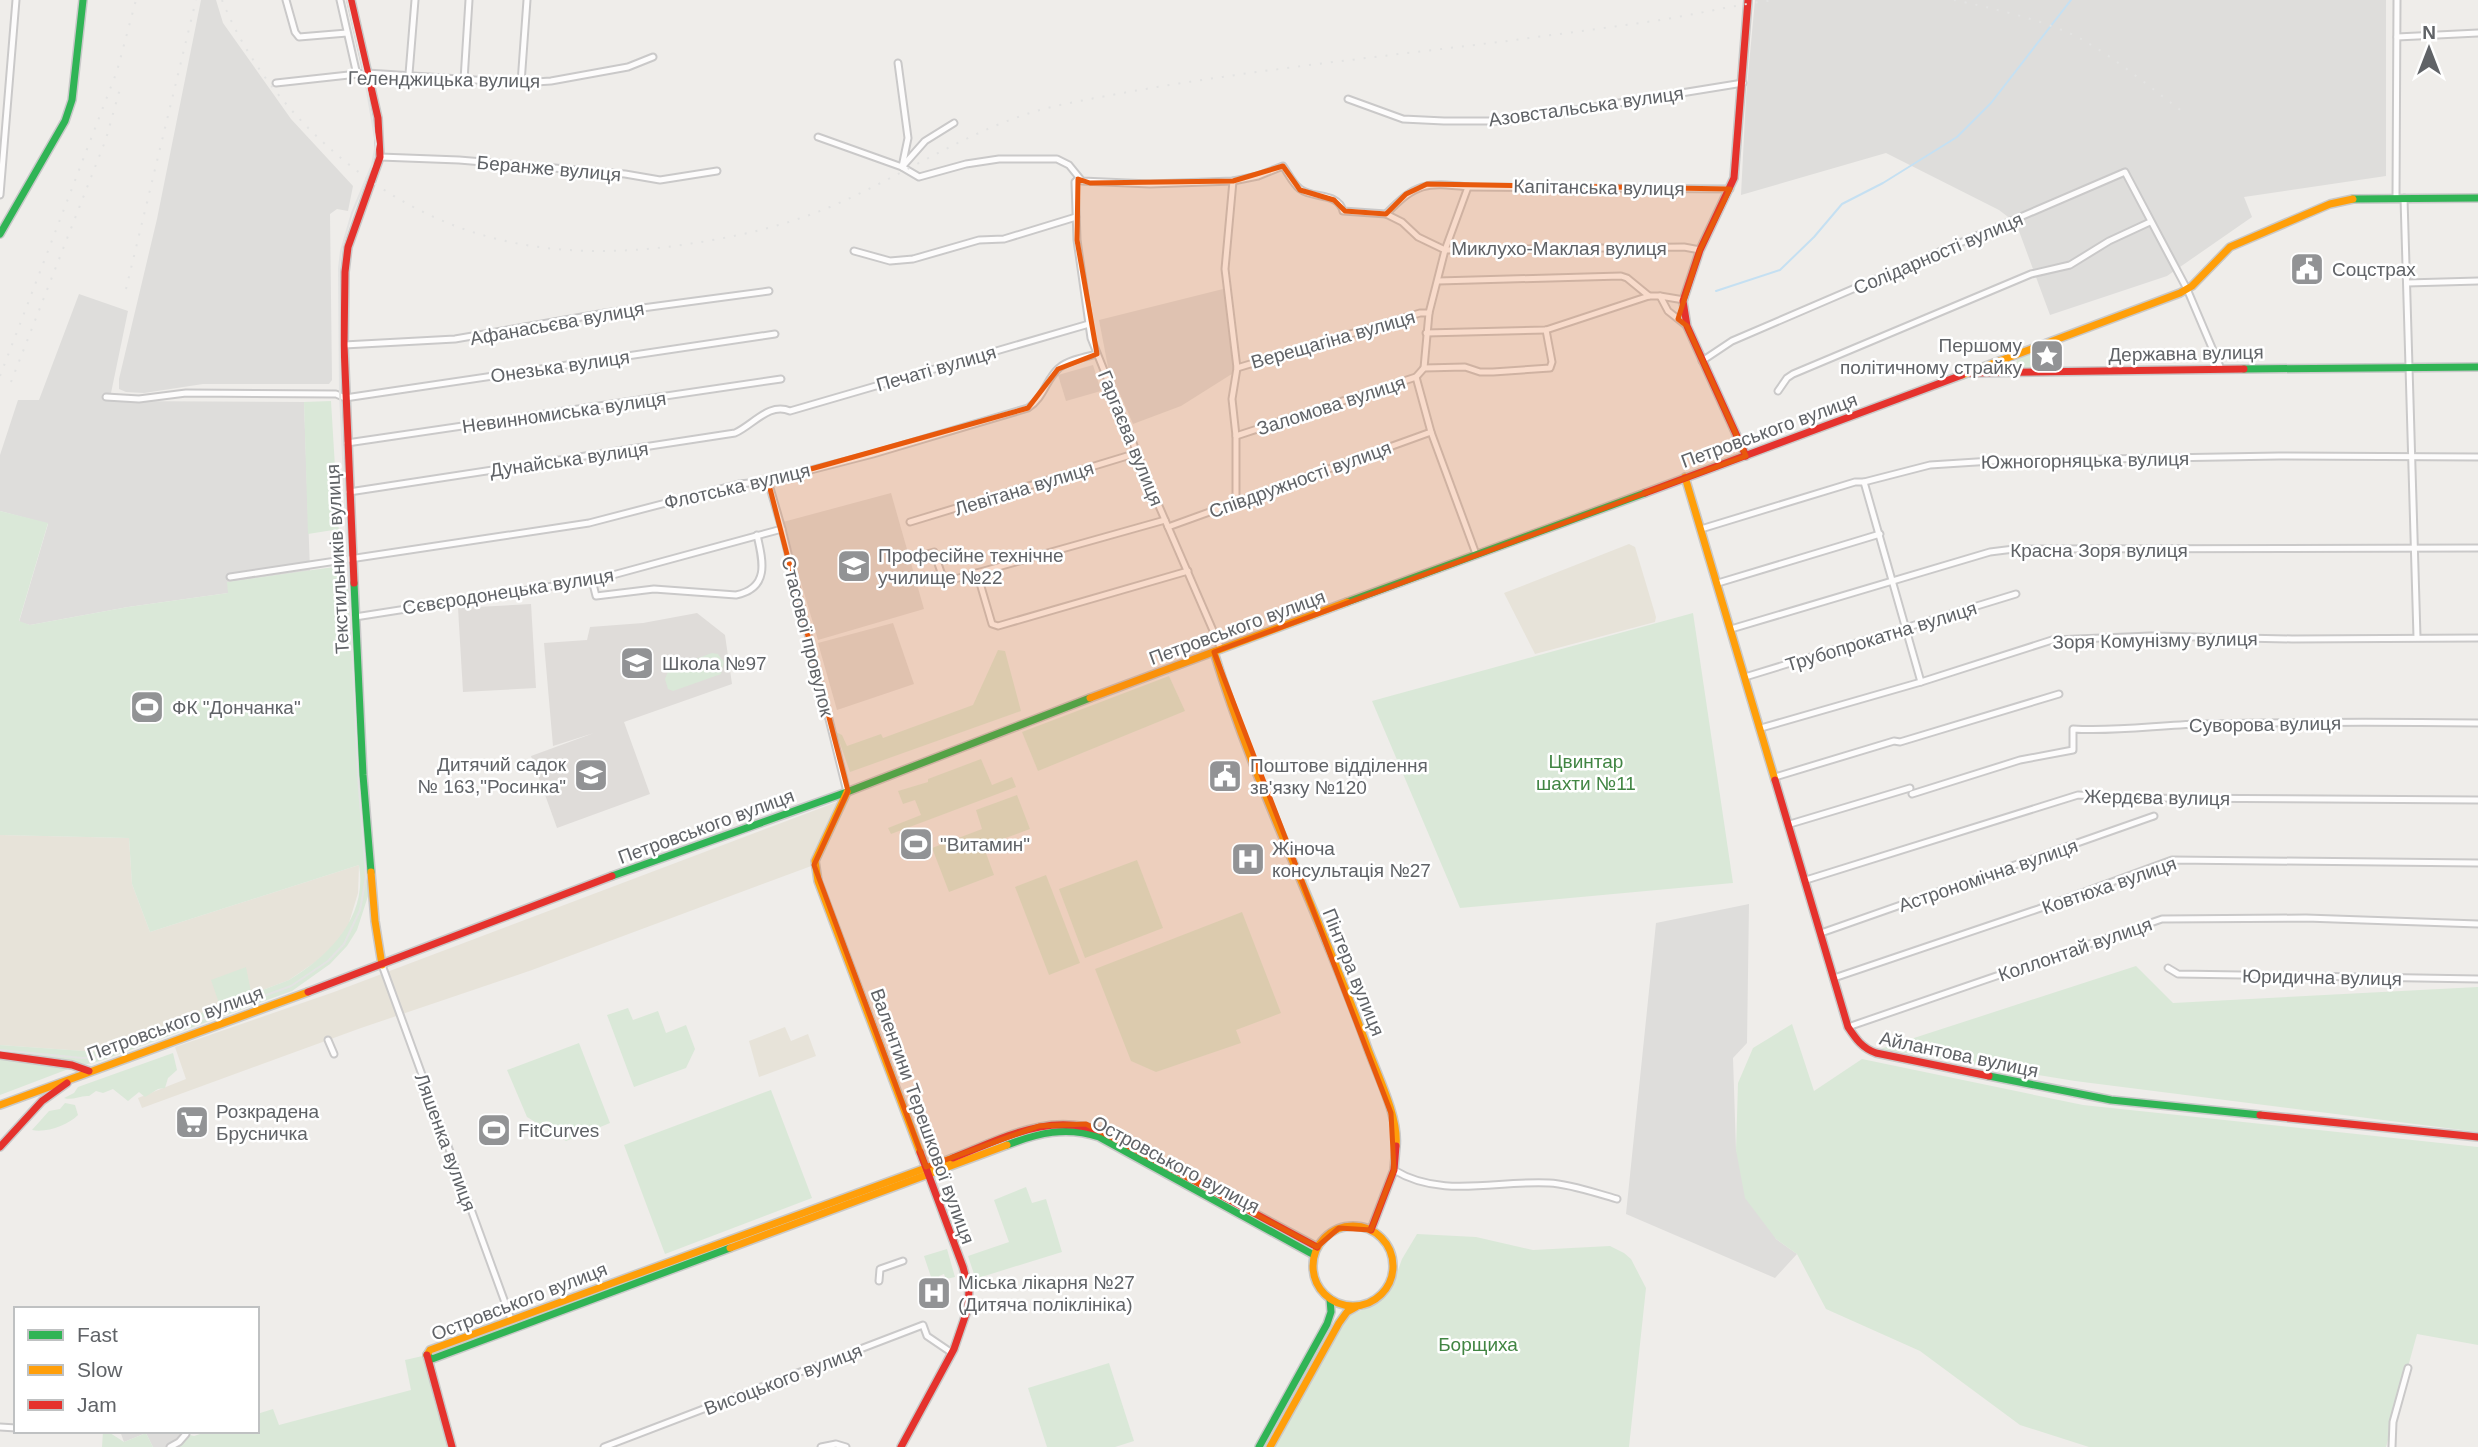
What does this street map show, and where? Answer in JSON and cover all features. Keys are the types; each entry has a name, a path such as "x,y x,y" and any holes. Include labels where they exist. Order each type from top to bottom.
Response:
{"street":[{"path":"0,195 16,0"},
{"path":"0,234 65,121 72,100 83,0"},
{"path":"286,0 295,32 299,37 348,33"},
{"path":"340,0 357,75"},
{"path":"351,0 378,118 380,157"},
{"path":"409,74 415,0"},
{"path":"464,80 469,0"},
{"path":"521,83 527,0"},
{"path":"1746,456 1686,326 1683,314 1684,300 1700,250 1734,178 1748,0"},
{"path":"2397,0 2400,198 2407,283 2417,637"},
{"path":"2397,37 2478,33"},
{"name":"Геленджицька вулиця","path":"276,83 368,73 521,83 551,81 615,69 653,57"},
{"path":"898,63 908,138 902,167"},
{"name":"Азовстальська вулиця","path":"1348,99 1403,119 1508,121 1743,83"},
{"path":"902,167 925,141 954,123"},
{"path":"818,137 902,167 919,177 966,164 999,159 1056,159 1069,165 1078,179 1090,183 1233,181 1258,176 1283,166 1300,190 1334,200 1341,205 1343,211 1386,214"},
{"name":"Беранже вулиця","path":"380,157 459,160 625,174 660,180 718,171"},
{"name":"Текстильників вулиця","path":"380,157 348,247 344,345 352,559 365,789 375,921 382,965"},
{"name":"Солідарності вулиця","path":"1702,360 1732,341 2125,172 2187,289 2221,369"},
{"name":"Гаргаєва вулиця","path":"1078,179 1074,192 1077,240 1089,324 1097,354 1188,571 1218,650"},
{"path":"1233,181 1225,269 1237,368 1232,399 1236,436 1236,502"},
{"name":"Капітанська вулиця","path":"1386,214 1406,194 1427,184 1468,187 1730,189"},
{"path":"1424,368 1429,313 1445,250 1468,187"},
{"name":"Петровського вулиця","path":"0,1105 382,965 612,876 847,792 1025,722 1746,456 2187,289 2227,249 2239,242 2337,202 2400,198 2478,198"},
{"name":"Миклухо-Маклая вулиця","path":"1386,214 1402,222 1418,237 1445,250 1684,247 1700,250"},
{"path":"854,251 890,261 913,258 979,240 1004,239 1076,217"},
{"path":"1778,391 1793,374 2031,274 2070,265 2109,241 2150,222"},
{"path":"1438,281 1621,276 1649,296"},
{"path":"2407,283 2478,281"},
{"name":"Афанасьєва вулиця","path":"344,345 454,340 605,313 769,291"},
{"name":"Верещагіна вулиця","path":"1426,333 1546,330 1649,296 1684,300"},
{"path":"1660,296 1668,311 1686,326"},
{"name":"Верещагіна вулиця","path":"1237,368 1420,313 1429,313"},
{"name":"Печаті вулиця","path":"784,408 789,411 1089,324"},
{"name":"Заломова вулиця","path":"1236,436 1416,377 1424,368 1465,367 1480,372 1545,370 1550,368 1552,362 1546,330"},
{"name":"Онезька вулиця","path":"106,397 139,398 186,393 309,393 336,394 345,398 775,334"},
{"name":"Флотська вулиця","path":"230,577 589,523 739,484 768,481 873,454 1028,408 1041,397 1063,365 1097,354"},
{"name":"Державна вулиця","path":"1962,374 2478,367"},
{"path":"1416,377 1431,432 1476,554"},
{"name":"Невинномиська вулиця","path":"347,443 780,379"},
{"name":"Дунайська вулиця","path":"349,492 734,433 761,415 784,408"},
{"name":"Співдружності вулиця","path":"1168,527 1431,432"},
{"name":"Левітана вулиця","path":"910,522 1137,453"},
{"name":"Южногорняцька вулиця","path":"1701,529 1855,482 1930,465 1992,461 2478,457"},
{"name":"Айлантова вулиця","path":"1685,477 1848,1027 1858,1044 1866,1051 2111,1100 2478,1137"},
{"name":"Стасової провулок","path":"768,481 847,792"},
{"path":"1864,482 1921,682"},
{"path":"920,556 934,552 945,580 1165,520"},
{"name":"Сєвєродонецька вулиця","path":"355,617 592,580 782,529"},
{"path":"1718,583 1880,534"},
{"path":"592,580 596,596 654,589 736,595 745,593 757,583 762,571 757,535"},
{"name":"Красна Зоря вулиця","path":"1731,629 1990,552 2014,549 2478,548"},
{"path":"977,573 992,624 998,626 1188,571"},
{"name":"Трубопрокатна вулиця","path":"1745,677 2016,594"},
{"name":"Зоря Комунізму вулиця","path":"1761,728 1921,682 2052,640 2151,636 2292,639 2478,638"},
{"name":"Пінтера вулиця","path":"1218,650 1228,698 1311,908 1350,998 1391,1113 1396,1141 1394,1170 1371,1230"},
{"path":"1775,777 1894,741 1900,743 2059,694"},
{"name":"Суворова вулиця","path":"1790,824 2020,760 2073,750 2073,729 2295,722 2478,723"},
{"name":"Валентини Терешкової вулиця","path":"847,792 814,865 968,1290 965,1315 952,1353 901,1447"},
{"name":"Жердєва вулиця","path":"1806,880 2078,795 2152,799 2478,800"},
{"name":"Астрономічна вулиця","path":"1821,933 2154,816"},
{"name":"Ковтюха вулиця","path":"1834,978 2172,860 2478,863"},
{"name":"Коллонтай вулиця","path":"1848,1027 2162,919 2306,918 2478,924"},
{"name":"Ляшенка вулиця","path":"382,965 511,1319"},
{"name":"Юридична вулиця","path":"2168,968 2178,974 2478,979"},
{"path":"328,1040 334,1054"},
{"path":"0,1055 72,1065 90,1071"},
{"path":"0,1147 42,1101 66,1083 90,1071"},
{"name":"Островського вулиця","path":"927,1171 432,1359 427,1355 430,1350 511,1319 927,1171 1060,1129 1087,1132 1138,1154 1315,1251"},
{"path":"1394,1170 1411,1180 1469,1188 1550,1183 1618,1199"},
{"path":"1270,1447 1339,1323 1347,1312 1383,1293 1393,1271 1388,1245 1371,1230 1353,1226 1339,1228 1327,1235 1315,1251 1312,1265 1316,1282 1330,1299 1340,1304 1360,1305"},
{"path":"879,1281 880,1269 903,1261"},
{"path":"1259,1447 1327,1324 1331,1312 1330,1299"},
{"name":"Висоцького вулиця","path":"604,1447 922,1325 927,1336 952,1353"},
{"path":"427,1355 452,1447"},
{"path":"2392,1447 2393,1422 2407,1368"},
{"path":"170,1447 186,1434"},
{"path":"821,1447 836,1444 846,1447"}],"highlighted area":[{"path":"1283,166 1300,190 1334,200 1345,211 1386,214 1406,194 1427,184 1730,189 1700,250 1678,319 1687,326 1746,456 1214,652 1391,1113 1394,1170 1371,1230 1339,1228 1317,1247 1086,1124 1039,1126 926,1167 814,865 848,791 768,481 1028,408 1058,369 1097,354 1077,240 1078,179 1090,183 1233,181"}],"shaded area":[{"path":"201,0 216,0 223,23 291,119 353,186 348,211 337,209 330,214 332,380 329,384 203,384 144,393 119,389 119,379 157,219"},
{"path":"1755,0 2386,0 2386,176 2244,197 2252,217 2167,276 2050,315 2016,223 1999,210 1886,153 1741,195"},
{"path":"1227,288 1235,372 1181,406 1133,424 1108,367 1099,320"},
{"path":"79,294 128,311 111,393 112,401 304,402 310,571 228,582 228,593 128,607 30,625 19,622 48,524 0,511 0,455 18,400 39,400"},
{"path":"1093,365 1101,391 1066,401 1058,375"},
{"name":"Професійне технічне училище №22","path":"891,493 924,609 818,640 783,522"},
{"path":"1629,544 1635,547 1656,617 1655,622 1535,654 1504,593"},
{"path":"531,604 536,688 463,692 458,608"},
{"name":"Школа №97","path":"697,613 725,635 732,684 624,722 650,794 557,828 531,756 594,733 553,746 544,643 587,640 590,627 643,623"},
{"path":"893,623 914,684 837,710 818,643"},
{"path":"842,800 814,865 532,970 361,1028 142,1108 138,1098 186,1079 175,1047 334,992"},
{"path":"0,835 129,838 132,884 150,932 359,865 358,893 348,926 339,940 324,956 289,980 98,1052 0,1045"},
{"path":"1749,904 1747,1043 1733,1058 1736,1150 1776,1239 1797,1254 1775,1278 1626,1214 1656,923"},
{"path":"785,1027 791,1041 808,1034 816,1056 759,1077 749,1041"},
{"path":"121,1433 146,1433 124,1442"},
{"path":"146,1433 186,1434 170,1447 153,1447"}],"green space":[{"path":"2039,350 2053,352 2059,365 2016,366 2017,359"},
{"path":"331,401 340,550 335,550 333,530 308,534 304,402"},
{"path":"0,511 48,523 19,621 30,625 128,607 228,593 227,582 341,566 342,584 354,585 370,890 357,930 347,946 330,964 292,991 0,1095 0,1045 98,1052 289,980 318,959 342,933 357,902 360,884 359,865 150,932 132,884 129,838 0,835"},
{"name":"Цвинтар шахти №11","path":"1693,613 1733,883 1460,908 1372,701"},
{"path":"998,650 1005,651 1021,711 850,772 836,732 842,735 847,746 881,734 883,738 973,705"},
{"path":"712,653 718,654 724,662 721,674 673,691 668,689 665,679 669,669"},
{"path":"1169,676 1185,711 1038,771 1022,732"},
{"path":"981,759 992,785 1012,777 1016,787 891,834 888,828 921,815 915,800 903,804 898,791 928,782 928,779"},
{"path":"1017,795 1030,829 995,842 997,848 986,853 994,875 949,892 932,848 982,829 976,810"},
{"path":"1137,860 1163,928 1085,958 1059,889"},
{"path":"1046,875 1080,963 1049,975 1015,887"},
{"path":"1242,912 1281,1013 1236,1030 1241,1043 1156,1072 1131,1061 1095,969"},
{"path":"2136,966 2173,1003 2478,987 2478,1132 2075,1081 1880,1049"},
{"path":"246,967 251,992 219,1003 211,980"},
{"path":"628,1008 633,1020 658,1011 666,1033 686,1025 695,1049 686,1068 634,1087 607,1015"},
{"path":"1792,1024 1814,1091 1862,1059 2083,1105 2478,1147 2478,1345 2417,1334 2386,1447 2089,1447 2020,1425 1920,1351 1826,1309 1797,1254 1776,1239 1745,1198 1736,1150 1738,1083 1753,1048"},
{"path":"579,1043 610,1123 566,1141 527,1117 507,1070"},
{"path":"173,1053 177,1070 168,1078 165,1088 145,1097 139,1092 128,1101 113,1089 103,1093 96,1091 89,1096 64,1098 74,1093 78,1087"},
{"path":"771,1090 812,1198 665,1254 624,1145"},
{"path":"65,1103 75,1105 78,1115 57,1127 32,1130 49,1111 60,1109"},
{"path":"1026,1187 1032,1203 1046,1199 1062,1252 975,1277 968,1256 1009,1242 994,1200"},
{"name":"Борщиха","path":"1417,1234 1476,1237 1533,1250 1610,1246 1631,1259 1646,1288 1629,1447 1275,1447 1342,1325 1350,1315 1374,1305 1390,1292 1402,1259"},
{"path":"947,1249 955,1277 946,1279 944,1274 939,1276 941,1281 933,1283 924,1256"},
{"path":"427,1355 452,1447 170,1447 186,1434 194,1436 203,1433 259,1433 259,1413 273,1409 279,1425 411,1390 405,1360"},
{"path":"1109,1363 1134,1441 1115,1447 1047,1447 1028,1388"},
{"path":"103,1433 110,1433 124,1442 146,1433 153,1447 102,1447"}],"waterway":[{"path":"1716,291 1780,270 1814,237 1842,204 1883,183 1957,137 1991,103 2071,0"}],"tram line":[{"path":"0,1050 82,1058 99,1057 291,986 328,961 344,944 360,910 366,877 358,776 340,394 339,268 352,213 372,165 376,144 364,73 347,0"}],"railway":[{"path":"0,376 117,71 136,0"},
{"path":"126,289 196,0"},
{"path":"222,0 241,40 279,96 309,129 365,177 407,204 450,224 494,238 540,247 588,251 637,250 688,244 782,224 874,187 996,126 1060,105 1230,76 1609,27 1775,0"},
{"path":"1954,0 2020,16 2069,33 2109,56 2183,112"},
{"path":"11,382 106,139 121,85"}],"traffic: fast":[{"path":"0,234 65,121 72,100 83,0"},
{"path":"2353,199 2478,198"},
{"path":"2244,369 2478,367"},
{"path":"1347,602 1645,493"},
{"path":"354,583 363,775 371,872"},
{"path":"612,876 847,792 1090,698"},
{"path":"1989,1076 2111,1100 2260,1115"},
{"path":"1007,1145 1052,1132 1075,1132 1099,1137 1314,1255"},
{"path":"427,1355 432,1359 730,1248"},
{"path":"1259,1447 1327,1324 1331,1312 1330,1299"}],"traffic: slow":[{"path":"1962,375 2180,293 2192,286 2230,247 2330,204 2353,199"},
{"path":"1685,477 1775,780"},
{"path":"1090,698 1347,602"},
{"path":"1214,652 1230,703 1268,802 1350,999 1387,1097 1394,1123 1396,1146"},
{"path":"847,792 815,861 818,881 920,1152"},
{"path":"371,872 382,965"},
{"path":"0,1105 308,992"},
{"path":"730,1248 1007,1145"},
{"path":"427,1355 430,1350 953,1158"},
{"path":"1353,1226 1368,1229 1381,1238 1390,1251 1393,1266 1390,1281 1381,1294 1368,1303 1353,1306 1338,1303 1325,1294 1316,1281 1313,1266 1316,1251 1325,1238 1338,1229 1353,1226"},
{"path":"1270,1447 1339,1323 1347,1312 1356,1307"}],"traffic: jam":[{"path":"351,0 378,118 380,157 348,247 345,272 344,345 354,583"},
{"path":"1746,456 1687,326 1683,301 1700,250 1734,178 1748,0"},
{"path":"1970,373 2244,369"},
{"path":"1645,493 1962,375"},
{"path":"1775,780 1848,1027 1863,1046 1876,1053 1989,1076"},
{"path":"308,992 612,876"},
{"path":"0,1055 72,1065 89,1071"},
{"path":"0,1147 42,1101 67,1083"},
{"path":"2260,1115 2478,1137"},
{"path":"953,1158 1028,1130 1047,1126 1085,1127 1106,1133 1317,1247"},
{"path":"1371,1230 1394,1170 1396,1146"},
{"path":"901,1447 954,1349 968,1308 969,1290 963,1267 920,1152"},
{"path":"427,1355 452,1447"}],"place":[{"name":"Соцстрах","path":"2307,269"},
{"name":"Першому політичному страйку","path":"2047,356"},
{"name":"Професійне технічне училище №22","path":"854,566"},
{"name":"Школа №97","path":"637,663"},
{"name":"ФК \"Дончанка\"","path":"147,707"},
{"name":"Дитячий садок № 163,\"Росинка\"","path":"591,775"},
{"name":"Поштове відділення зв'язку №120","path":"1225,776"},
{"name":"\"Витамин\"","path":"916,844"},
{"name":"Жіноча консультація №27","path":"1248,859"},
{"name":"Розкрадена Брусничка","path":"192,1122"},
{"name":"FitCurves","path":"494,1130"},
{"name":"Міська лікарня №27 (Дитяча поліклініка)","path":"934,1293"}]}
